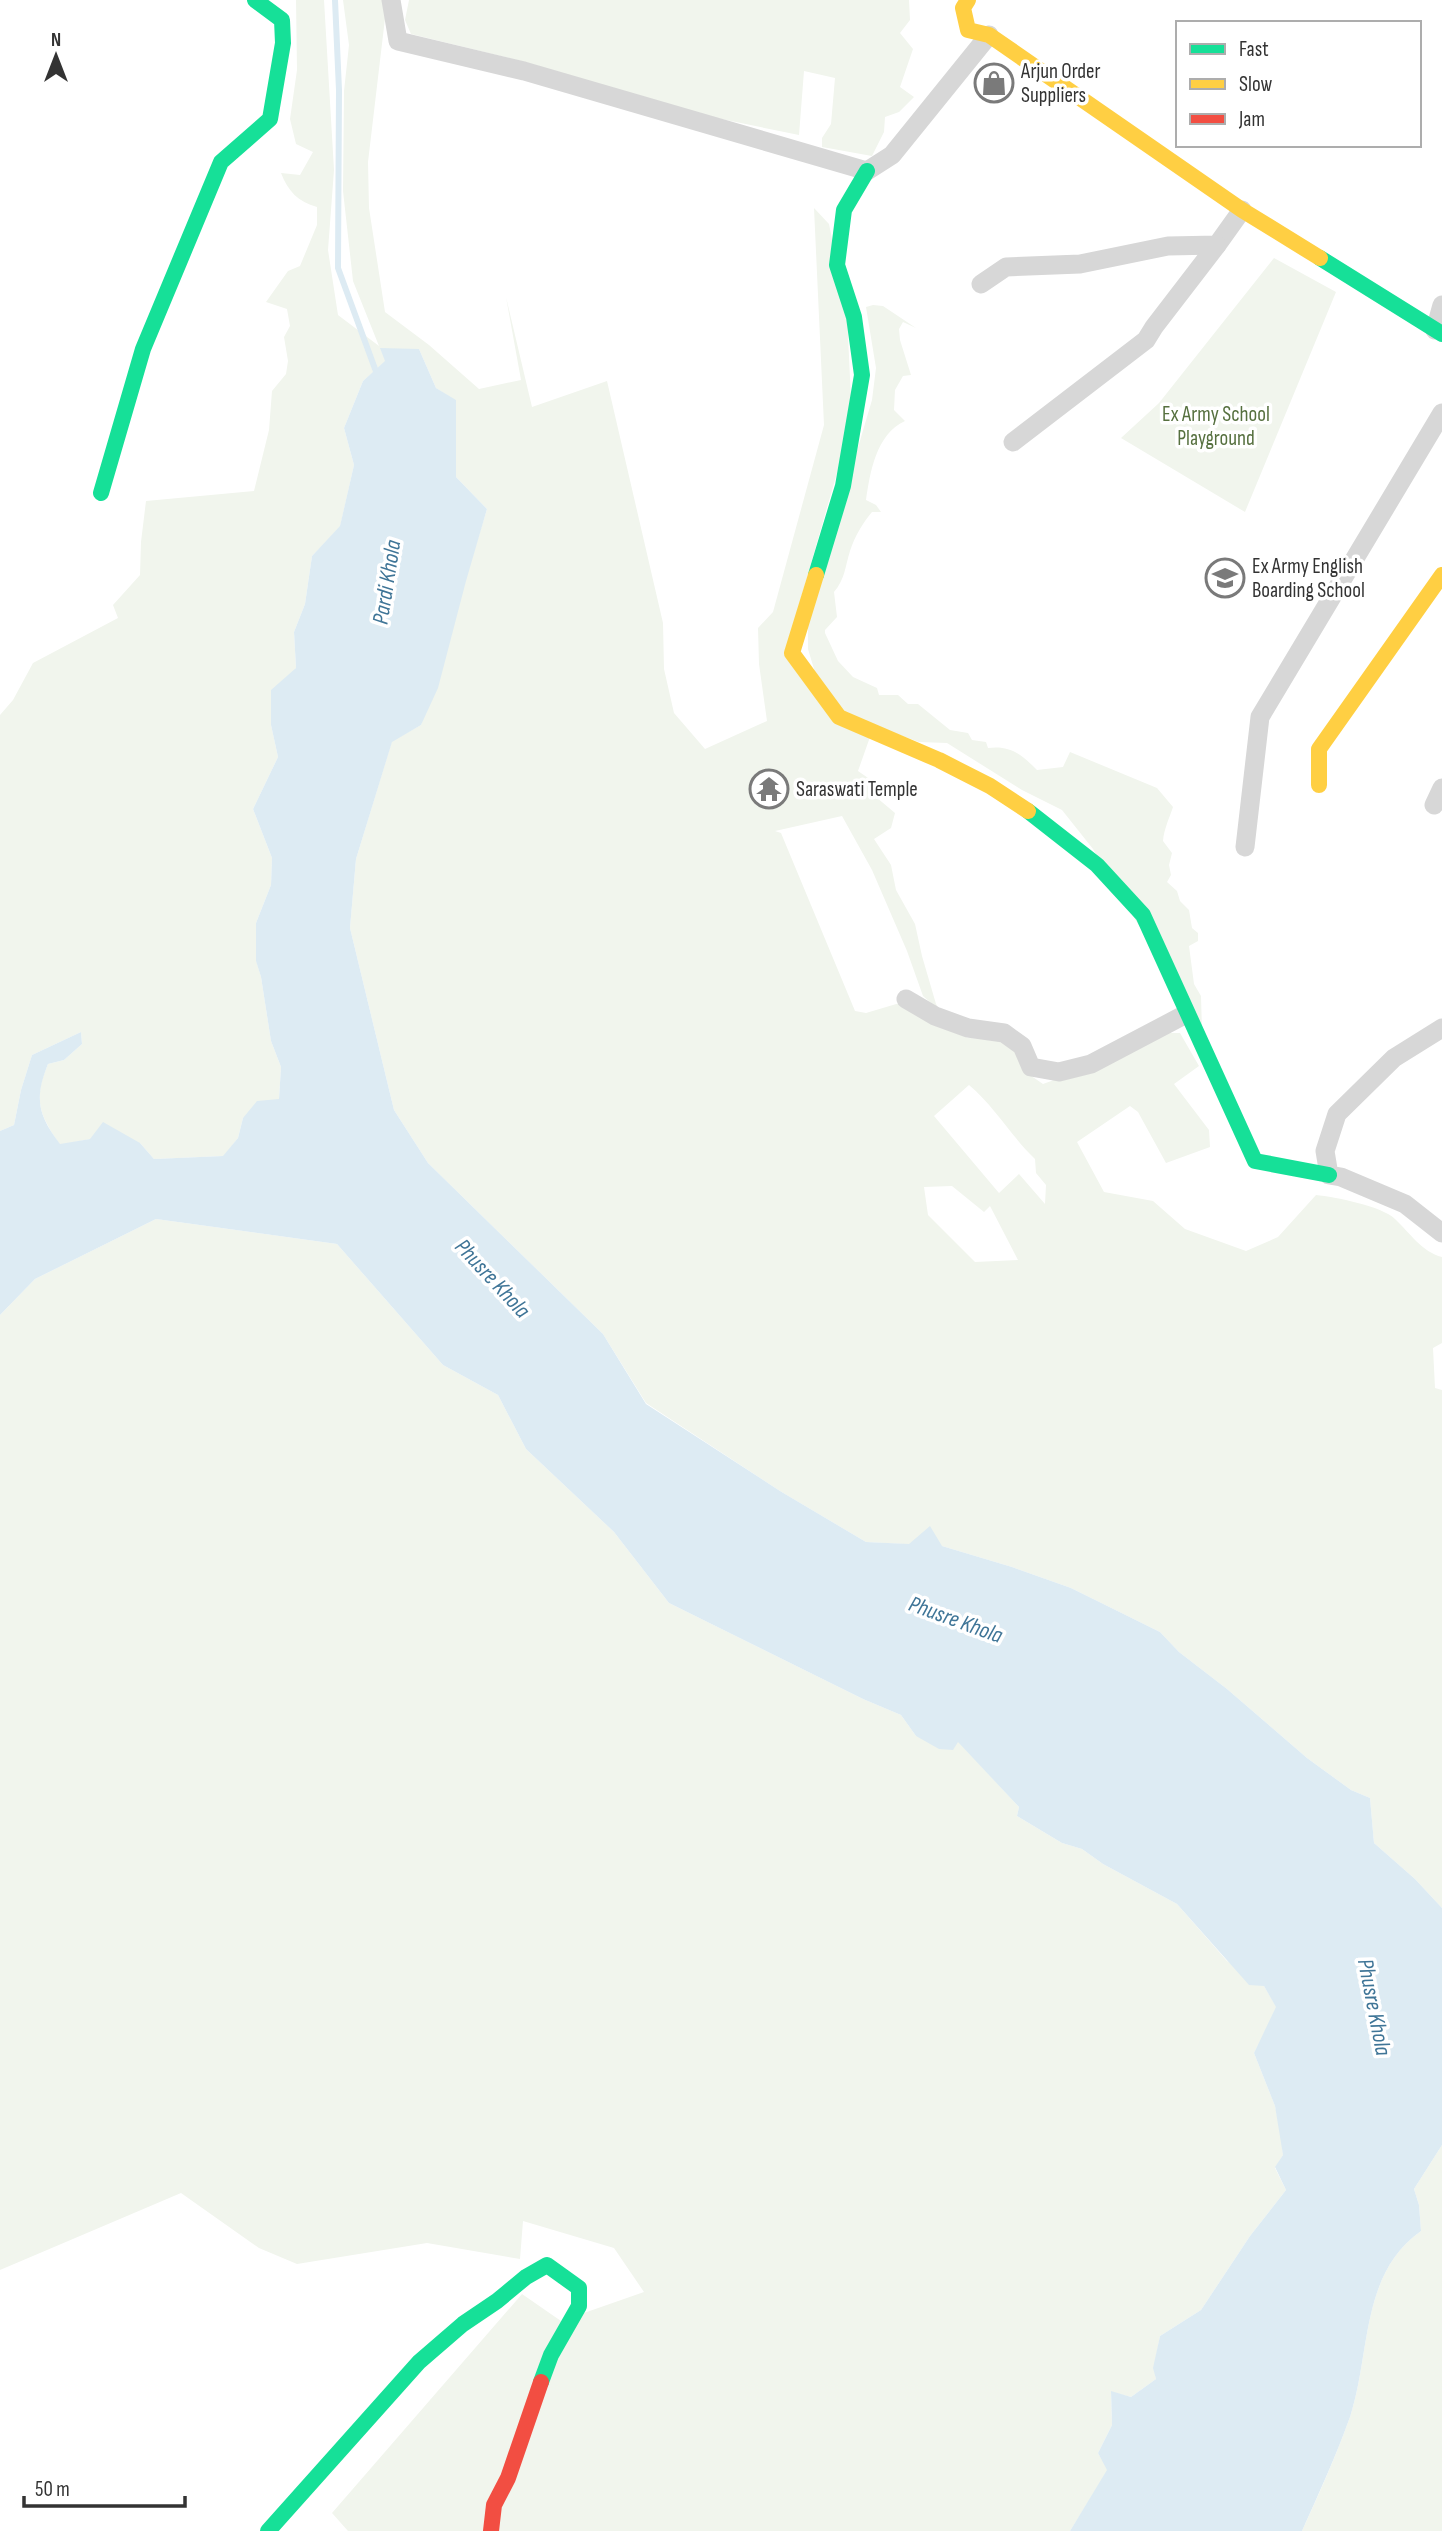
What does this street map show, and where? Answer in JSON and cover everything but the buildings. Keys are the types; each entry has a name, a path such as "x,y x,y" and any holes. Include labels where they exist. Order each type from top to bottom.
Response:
{"street":[{"path":"101,493 143,349 221,162 270,120 283,43 282,20 255,0"},
{"path":"391,0 398,41 524,71 867,171"},
{"path":"968,0 963,8 968,30 989,35 1242,210 1439,332 1442,305"},
{"path":"989,35 892,155 867,171 844,210 837,265 854,317 862,375 843,486 792,653 839,717 940,760 989,786 1038,817 1097,865 1143,915 1255,1161 1341,1177 1405,1203 1442,1233"},
{"path":"1013,442 1146,340 1242,210"},
{"path":"981,284 1006,267 1080,264 1168,246 1217,245"},
{"path":"1245,847 1260,717 1442,413"},
{"path":"1319,785 1319,749 1442,575"},
{"path":"905,999 935,1016 968,1028 1004,1033 1022,1046 1031,1067 1059,1072 1091,1064 1186,1014"},
{"path":"1329,1175 1325,1151 1337,1114 1394,1058 1442,1028"},
{"path":"268,2531 419,2362 463,2324 526,2277 547,2265 579,2288 579,2306 551,2355 508,2478 494,2505 491,2531"}],"green space":[{"path":"296,0 324,0 334,170 328,250 338,315 379,346 353,281 343,191 344,91 349,45 343,0 384,0 386,10 368,162 369,208 385,312 429,345 479,389 521,380 506,297 532,407 607,381 663,623 664,669 674,713 705,749 767,721 759,664 758,628 773,612 824,425 814,208 829,224 847,314 852,421 788,643 870,737 858,771 871,780 876,797 895,813 891,828 874,839 891,865 896,890 915,924 936,1004 941,1012 923,996 872,870 842,816 775,831 781,833 855,1011 866,1013 903,1002 958,1028 967,1038 1004,1039 1019,1050 1027,1073 1043,1084 1101,1063 1166,1033 1180,1033 1199,1066 1174,1084 1209,1130 1210,1147 1166,1163 1138,1112 1130,1106 1077,1142 1104,1192 1153,1201 1185,1229 1246,1251 1278,1237 1316,1195 1335,1198 1389,1214 1422,1246 1442,1257 1442,1343 1433,1348 1435,1388 1442,1390 1442,1908 1415,1879 1374,1843 1370,1798 1351,1790 1307,1758 1227,1689 1179,1652 1160,1632 1071,1588 1012,1567 942,1546 866,1542 780,1491 646,1403 603,1334 428,1163 394,1110 350,928 356,859 392,741 421,725 487,509 456,477 456,401 436,388 419,349 381,349 386,361 363,381 344,428 354,465 340,527 312,556 305,604 294,632 296,668 271,725 278,757 253,809 272,858 271,885 256,923 256,960 271,1041 281,1067 279,1099 243,1118 238,1138 224,1156 154,1159 140,1143 90,1139 60,1145 40,1106 41,1087 48,1064 64,1060 82,1044 81,1032 32,1055 14,1125 0,1131 0,715 13,700 33,663 118,618 113,605 140,575 146,501 254,491 269,430 272,391 286,374 288,361 284,337 290,326 287,309 266,302 288,271 300,266 317,225 317,207 295,195 281,173 300,175 313,152 296,144 290,119 297,70","holes":["969,1085 1035,1159 1036,1173 1046,1185 1045,1204 1019,1174 999,1193 934,1116","952,1186 984,1212 990,1206 1018,1260 975,1262 928,1215 924,1187"]},
{"path":"409,0 909,0 910,20 900,33 913,49 900,87 914,97 899,112 885,117 884,132 872,156 822,147 822,138 831,124 835,78 804,71 799,135 697,114 525,62 411,34 405,20"},
{"name":"Ex Army School Playground","path":"1274,258 1336,292 1245,512 1121,438 1159,403"},
{"path":"883,306 916,328 903,322 899,329 911,375 903,376 895,390 894,410 905,421 887,435 876,455 866,500 876,505 881,512 872,512 854,540 843,578 834,592 837,617 825,633 838,661 853,677 877,688 879,695 898,695 908,704 918,704 950,730 968,733 972,740 986,742 988,748 1003,748 1015,752 1037,770 1063,767 1070,752 1157,788 1173,807 1163,841 1172,853 1169,865 1171,875 1167,882 1177,891 1180,901 1189,910 1192,928 1198,933 1198,941 1189,946 1194,984 1201,996 1202,1031 1093,849 1062,810 1022,790 947,743 919,742 854,718 817,679 808,649 808,617 872,400 876,368 866,307"},
{"path":"156,1219 337,1244 443,1365 498,1395 526,1449 614,1532 669,1603 863,1699 901,1715 916,1736 958,1741 1019,1807 1017,1816 1062,1843 1082,1849 1103,1864 1177,1904 1227,1961 1264,1986 1277,2008 1254,2053 1275,2106 1283,2155 1275,2168 1286,2190 1250,2236 1201,2310 1160,2336 1154,2368 1156,2379 1131,2397 1111,2392 1112,2425 1098,2453 1108,2470 1070,2531 348,2531 332,2513 522,2294 561,2321 644,2292 614,2248 523,2221 520,2259 427,2243 297,2264 259,2248 181,2193 0,2270 0,1315 35,1279"},
{"path":"1442,2145 1442,2531 1302,2531 1350,2417 1377,2292 1387,2269 1401,2249 1421,2231 1419,2205 1414,2189"}],"water":[{"name":"Phusre Khola","path":"380,348 419,349 436,388 456,400 456,477 487,509 438,688 421,725 392,742 356,859 350,928 394,1110 428,1163 603,1334 646,1404 780,1491 866,1542 909,1544 930,1526 942,1546 1071,1588 1160,1632 1179,1652 1227,1689 1307,1758 1351,1790 1370,1798 1374,1843 1415,1879 1442,1908 1442,2145 1414,2189 1419,2205 1421,2231 1401,2249 1387,2269 1377,2292 1350,2417 1302,2531 1070,2531 1107,2470 1098,2453 1112,2425 1111,2391 1131,2397 1156,2379 1153,2368 1160,2336 1201,2310 1250,2236 1286,2190 1275,2167 1283,2155 1275,2106 1254,2053 1276,2007 1264,1986 1249,1985 1177,1904 1103,1864 1082,1849 1062,1843 1017,1816 1019,1807 958,1742 953,1750 939,1749 916,1736 901,1715 863,1699 669,1603 614,1532 526,1449 498,1395 443,1365 337,1244 156,1219 35,1279 0,1315 0,1131 14,1125 32,1055 81,1032 82,1044 64,1060 48,1064 41,1087 40,1106 43,1115 60,1144 90,1139 103,1122 140,1143 154,1159 223,1156 238,1138 243,1118 257,1101 279,1099 281,1067 271,1041 256,961 256,923 271,885 272,858 253,809 278,757 271,725 271,690 296,668 294,632 305,604 312,556 340,526 354,465 344,428 363,381 385,361"}],"waterway":[{"name":"Pardi Khola","path":"335,0 339,90 338,268 378,377"}],"traffic: fast":[{"path":"101,493 143,349 221,162 270,119 283,43 282,20 255,0"},
{"path":"816,575 843,486 862,375 854,317 837,265 844,210 867,171"},
{"path":"1320,258 1442,334"},
{"path":"1028,811 1097,865 1143,915 1255,1161 1329,1175"},
{"path":"268,2531 419,2362 463,2324 526,2277 547,2265 579,2288 579,2306 551,2355 541,2382"}],"traffic: slow":[{"path":"968,0 963,8 968,30 989,35 1242,210 1320,258"},
{"path":"816,575 792,653 839,717 939,760 990,786 1028,811"},
{"path":"1319,785 1319,749 1442,575"}],"traffic: jam":[{"path":"491,2531 494,2505 508,2478 541,2382"}],"place":[{"name":"Arjun Order Suppliers","path":"994,83"},
{"name":"Ex Army English Boarding School","path":"1225,578"},
{"name":"Saraswati Temple","path":"769,789"}]}
